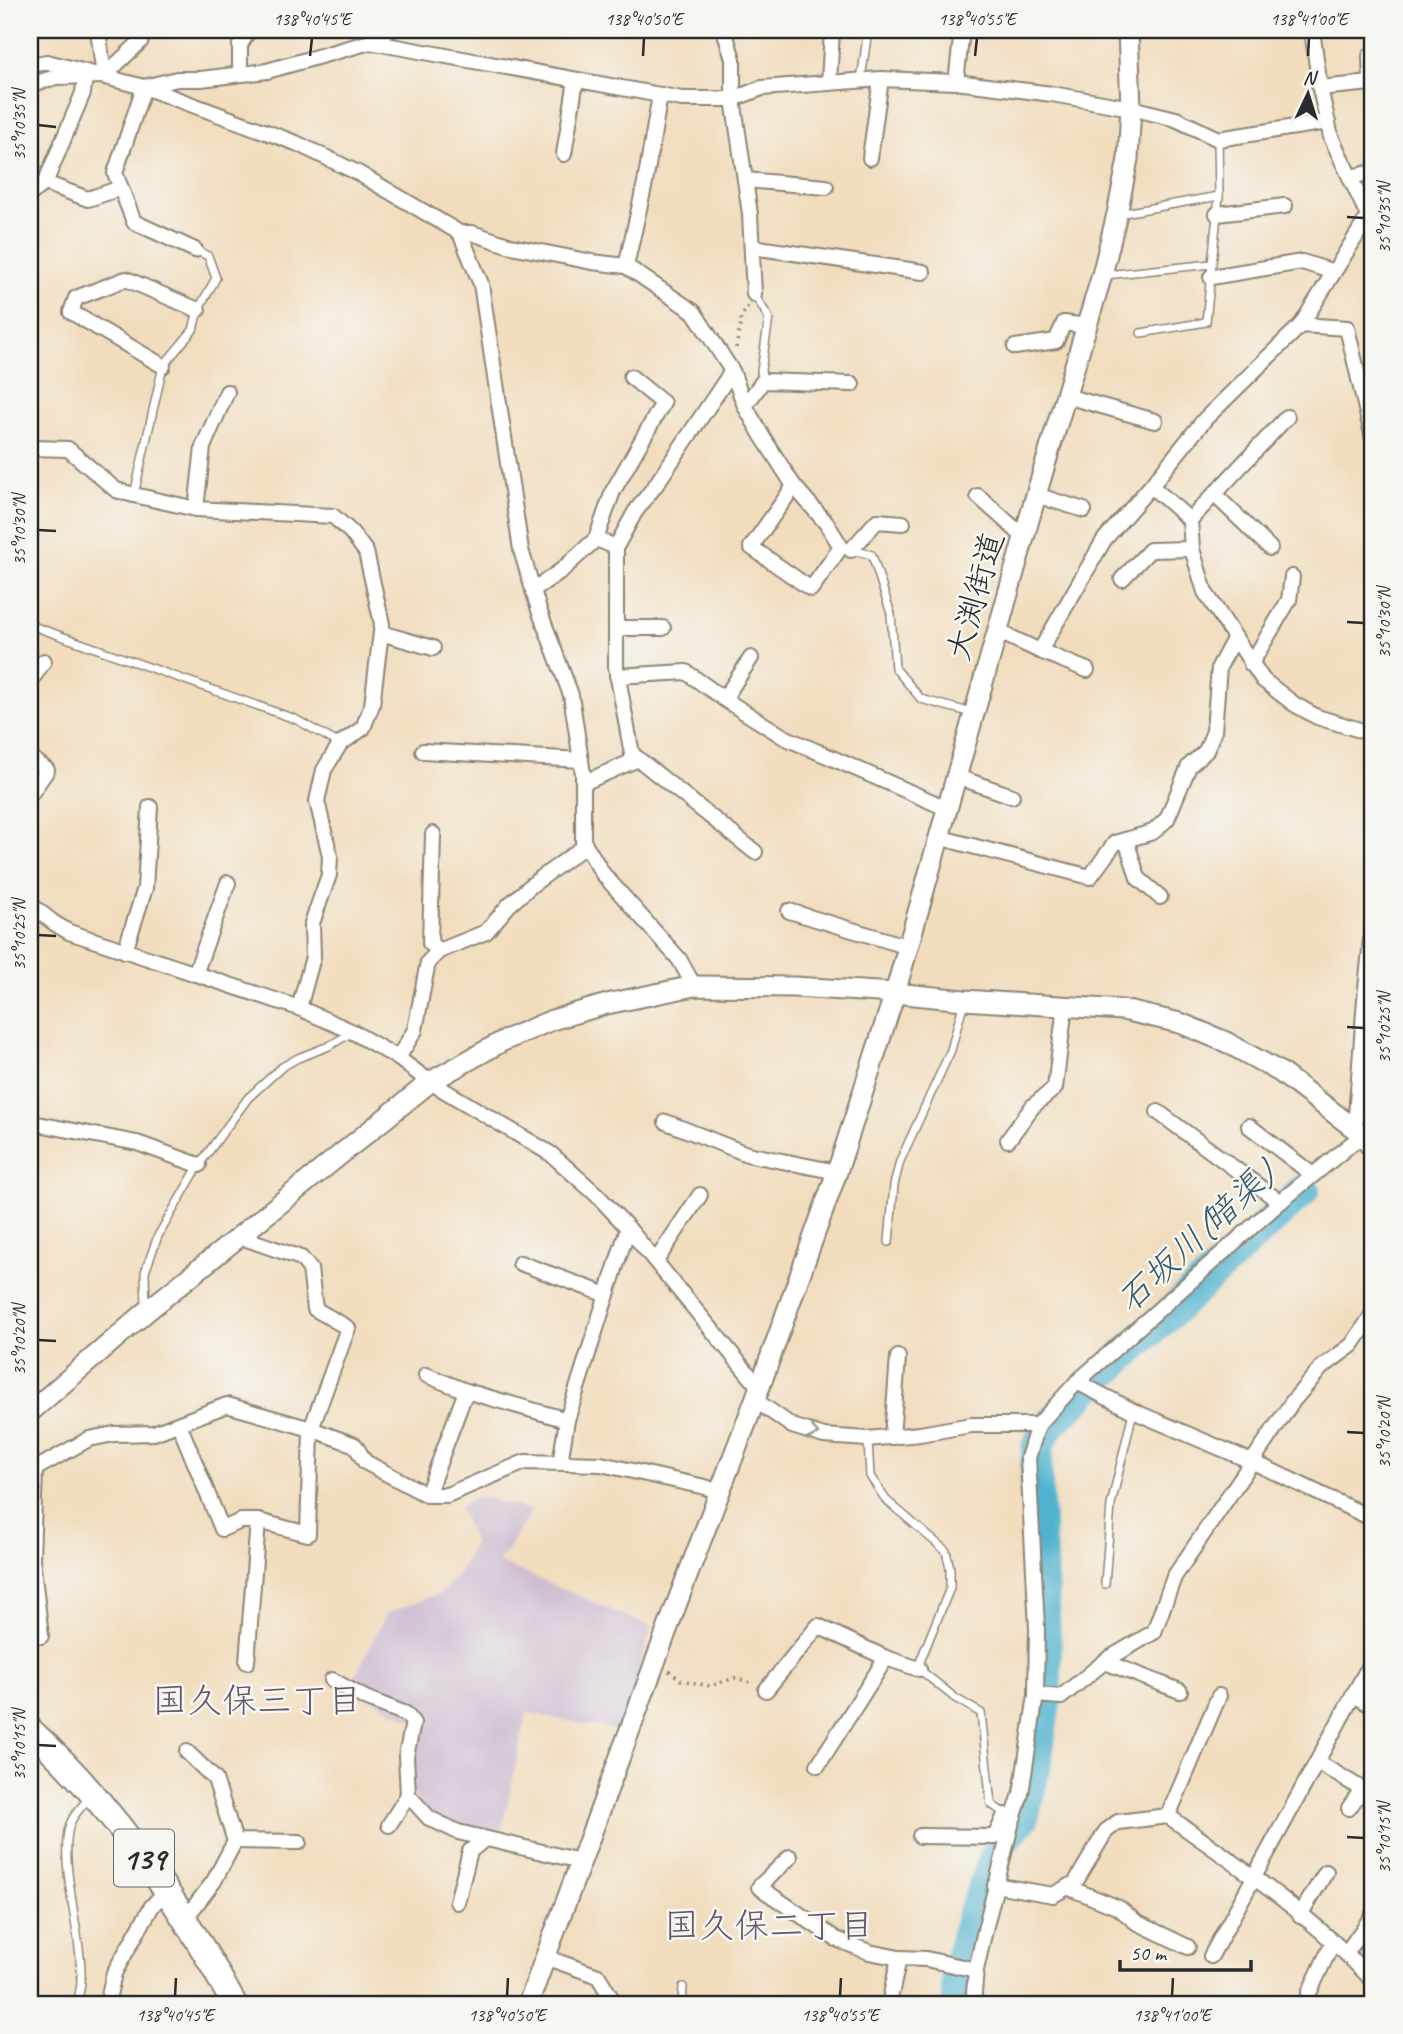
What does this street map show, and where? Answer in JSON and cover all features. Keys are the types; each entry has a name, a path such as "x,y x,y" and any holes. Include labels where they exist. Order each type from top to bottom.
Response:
{"highway":[{"name":"139","path":"30,1730 92,1794 135,1845 185,1919 234,2004"}],"street":[{"path":"98,30 104,76"},
{"path":"30,85 56,77 104,76 140,42 146,30"},
{"path":"240,74 240,45 248,30"},
{"path":"144,87 177,79 201,79 267,71 370,42 391,30"},
{"path":"724,30 733,59 733,99 745,180 754,294"},
{"path":"829,83 832,30"},
{"path":"956,82 962,30"},
{"name":"大渕街道","path":"528,2004 757,1394 837,1172 909,947 946,808 1102,275 1117,214 1128,159 1131,108 1128,30"},
{"path":"1040,651 1104,540 1205,419 1301,325 1334,272 1371,222 1331,137 1320,88 1312,30"},
{"path":"370,42 682,99 733,99 762,88 881,79 956,82 1052,94 1131,108 1176,119 1218,139 1328,122"},
{"path":"1320,88 1371,83 1370,56"},
{"path":"30,65 47,62 144,87 296,143 358,173 460,233 472,233 511,246 626,266 694,312 732,371 745,406 794,486 846,548"},
{"path":"30,194 45,183 83,93 85,77"},
{"path":"870,158 881,79"},
{"path":"564,154 576,80"},
{"path":"144,87 116,173 134,222 195,250"},
{"path":"626,266 646,183 660,95"},
{"path":"1350,177 1373,172"},
{"path":"745,180 827,187"},
{"path":"45,183 88,199 121,188"},
{"path":"1217,214 1284,206"},
{"path":"460,233 481,284 521,550 571,695 583,783 583,841 603,874 679,959 694,986"},
{"path":"752,247 923,272"},
{"path":"1211,271 1302,262 1334,272"},
{"path":"163,366 71,312 76,298 126,279 198,310"},
{"path":"1015,347 1056,341 1065,323 1087,326"},
{"path":"1301,325 1347,328 1373,439"},
{"path":"732,371 635,512 617,547 617,677 632,754 755,852"},
{"path":"533,590 562,570 596,540 613,491 663,403 631,377"},
{"path":"745,406 763,381 852,384"},
{"path":"196,509 203,447 227,391"},
{"path":"1066,396 1155,421"},
{"path":"1190,520 1287,417"},
{"path":"30,448 68,449 116,490 196,509 333,516 351,532 366,552 382,624 372,705 363,728 340,744 324,770 317,801 330,856 329,875 312,923 313,957 299,1008"},
{"path":"794,486 751,547 811,589 846,548 877,522 903,523"},
{"path":"1150,486 1190,520 1192,549 1205,592 1263,680 1294,704 1317,717 1373,734"},
{"path":"1036,495 1084,510"},
{"path":"1215,495 1270,548"},
{"path":"978,496 1024,537"},
{"path":"596,540 617,547"},
{"path":"1122,579 1150,550 1192,549"},
{"path":"1251,664 1289,600 1292,577"},
{"path":"616,628 663,628"},
{"path":"998,631 1087,670"},
{"path":"381,633 433,648"},
{"path":"939,838 1090,877 1115,842 1153,832 1167,819 1189,766 1206,751 1214,731 1219,667 1235,637"},
{"path":"724,699 751,658"},
{"path":"30,682 44,661"},
{"path":"617,677 686,672 784,737 946,808"},
{"path":"423,751 581,760"},
{"path":"30,757 47,770 30,795"},
{"path":"583,783 638,759"},
{"path":"956,776 1012,796"},
{"path":"125,951 145,888 150,807"},
{"path":"433,834 430,943 439,951"},
{"path":"1126,840 1138,878 1160,897"},
{"path":"398,1058 415,1030 428,962 439,951 486,932 509,905 533,884 585,846"},
{"path":"194,974 228,883"},
{"path":"30,904 69,932 299,1008 353,1031 398,1058 430,1082 551,1154 597,1195 628,1228 757,1394 792,1426 824,1436 867,1439 920,1434 971,1425 1038,1425"},
{"path":"789,911 909,947"},
{"path":"1363,1138 1373,920"},
{"path":"30,1412 146,1312 430,1082 503,1041 552,1020 607,1004 694,986 794,987 1124,1010 1180,1023 1226,1042 1280,1072 1363,1138"},
{"path":"1008,1140 1033,1106 1055,1088 1065,1006"},
{"path":"1158,1112 1280,1202"},
{"path":"666,1122 747,1154 837,1172"},
{"path":"38,1124 137,1143 199,1165"},
{"path":"1249,1126 1313,1175"},
{"path":"973,2004 976,1970 995,1885 1010,1820 1021,1794 1036,1695 1037,1628 1028,1458 1038,1425 1077,1382 1280,1202 1363,1138"},
{"path":"656,1261 700,1195"},
{"path":"560,1463 567,1420 628,1228"},
{"path":"179,1424 222,1529 241,1521 258,1521 308,1534 311,1429 348,1328 315,1309 310,1269 300,1258 241,1237"},
{"path":"520,1263 607,1295"},
{"path":"1036,1695 1061,1696 1105,1662 1154,1632 1174,1577 1252,1461 1300,1393 1321,1368 1352,1345 1373,1314"},
{"path":"892,1437 898,1357"},
{"path":"426,1375 466,1391 567,1420"},
{"path":"1077,1382 1133,1411 1252,1461 1373,1519"},
{"path":"427,1495 466,1391"},
{"path":"41,1636 32,1559 32,1465 89,1439 114,1434 154,1433 227,1405 311,1429 355,1445 365,1462 427,1495 447,1495 525,1462 601,1464 719,1492"},
{"path":"247,1662 258,1521"},
{"path":"766,1690 818,1626 886,1658 919,1670"},
{"path":"818,1765 886,1658"},
{"path":"1210,1956 1373,1659"},
{"path":"1105,1662 1180,1691"},
{"path":"332,1680 365,1698 406,1714 413,1723 405,1756 408,1795 389,1825"},
{"path":"1353,1695 1373,1707"},
{"path":"1168,1816 1219,1696"},
{"path":"185,1919 214,1881 235,1840 215,1779 187,1752"},
{"path":"1317,1762 1362,1789 1349,1808"},
{"path":"408,1795 429,1818 458,1832 580,1861"},
{"path":"995,1885 1053,1895 1075,1883 1106,1831 1118,1822 1168,1816 1254,1877 1346,1952 1373,1980"},
{"path":"920,1836 995,1836 1010,1820"},
{"path":"457,1902 470,1851 485,1839"},
{"path":"235,1840 299,1842"},
{"path":"790,1857 759,1887 836,1938 869,1952 900,1958 926,1959 976,1970"},
{"path":"1300,1915 1326,1872"},
{"path":"1067,1887 1119,1908 1136,1923 1188,1947"},
{"path":"107,2004 114,1973 152,1906 166,1891"},
{"path":"1346,1952 1373,1915"},
{"path":"1309,1993 1333,1941"},
{"path":"545,1957 598,1976 615,2004"},
{"path":"889,2004 900,1958"}],"lane":[{"path":"862,80 868,30"},
{"path":"1141,333 1206,322 1219,196 1218,139"},
{"path":"1117,214 1219,196"},
{"path":"134,495 163,366 192,331 198,310 216,278 208,256 195,250"},
{"path":"1102,275 1211,271"},
{"path":"754,294 769,318 761,371 763,381"},
{"path":"846,548 872,555 891,614 895,668 921,699 973,714"},
{"path":"30,625 295,719 340,744"},
{"path":"889,1242 894,1185 900,1161 951,1050 964,1000"},
{"path":"146,1312 145,1272 158,1236 199,1165 248,1098 282,1067 353,1031"},
{"path":"1105,1584 1111,1505 1133,1411"},
{"path":"867,1439 870,1476 886,1500 946,1551 950,1568 950,1588 920,1659 919,1670 955,1698 981,1713 991,1804 1010,1820"},
{"path":"75,2004 80,1997 81,1975 67,1848 71,1823 92,1794"},
{"path":"682,2004 683,1987"}],"path":[{"path":"732,371 742,316 754,294"},
{"path":"656,1662 681,1680 710,1686 735,1678 766,1690"}],"shaded area":[{"path":"478,1496 532,1511 499,1562 651,1627 631,1701 619,1731 527,1713 499,1843 431,1816 411,1794 408,1756 415,1722 349,1688 387,1613 441,1593 459,1572 474,1543 459,1507"}],"waterway":[{"path":"1372,1105 1373,1088"},
{"name":"石坂川(暗渠)","path":"1091,1386 1304,1190"},
{"name":"石坂川(暗渠)","path":"1046,1691 1036,1466 1038,1444 1050,1425 1081,1395"},
{"name":"石坂川(暗渠)","path":"958,2004 957,1983 972,1917 1000,1844 1023,1818 1036,1762 1045,1703"}],"district":[{"name":"国久保三丁目","path":"257,1700"},
{"name":"国久保二丁目","path":"769,1925"}]}
